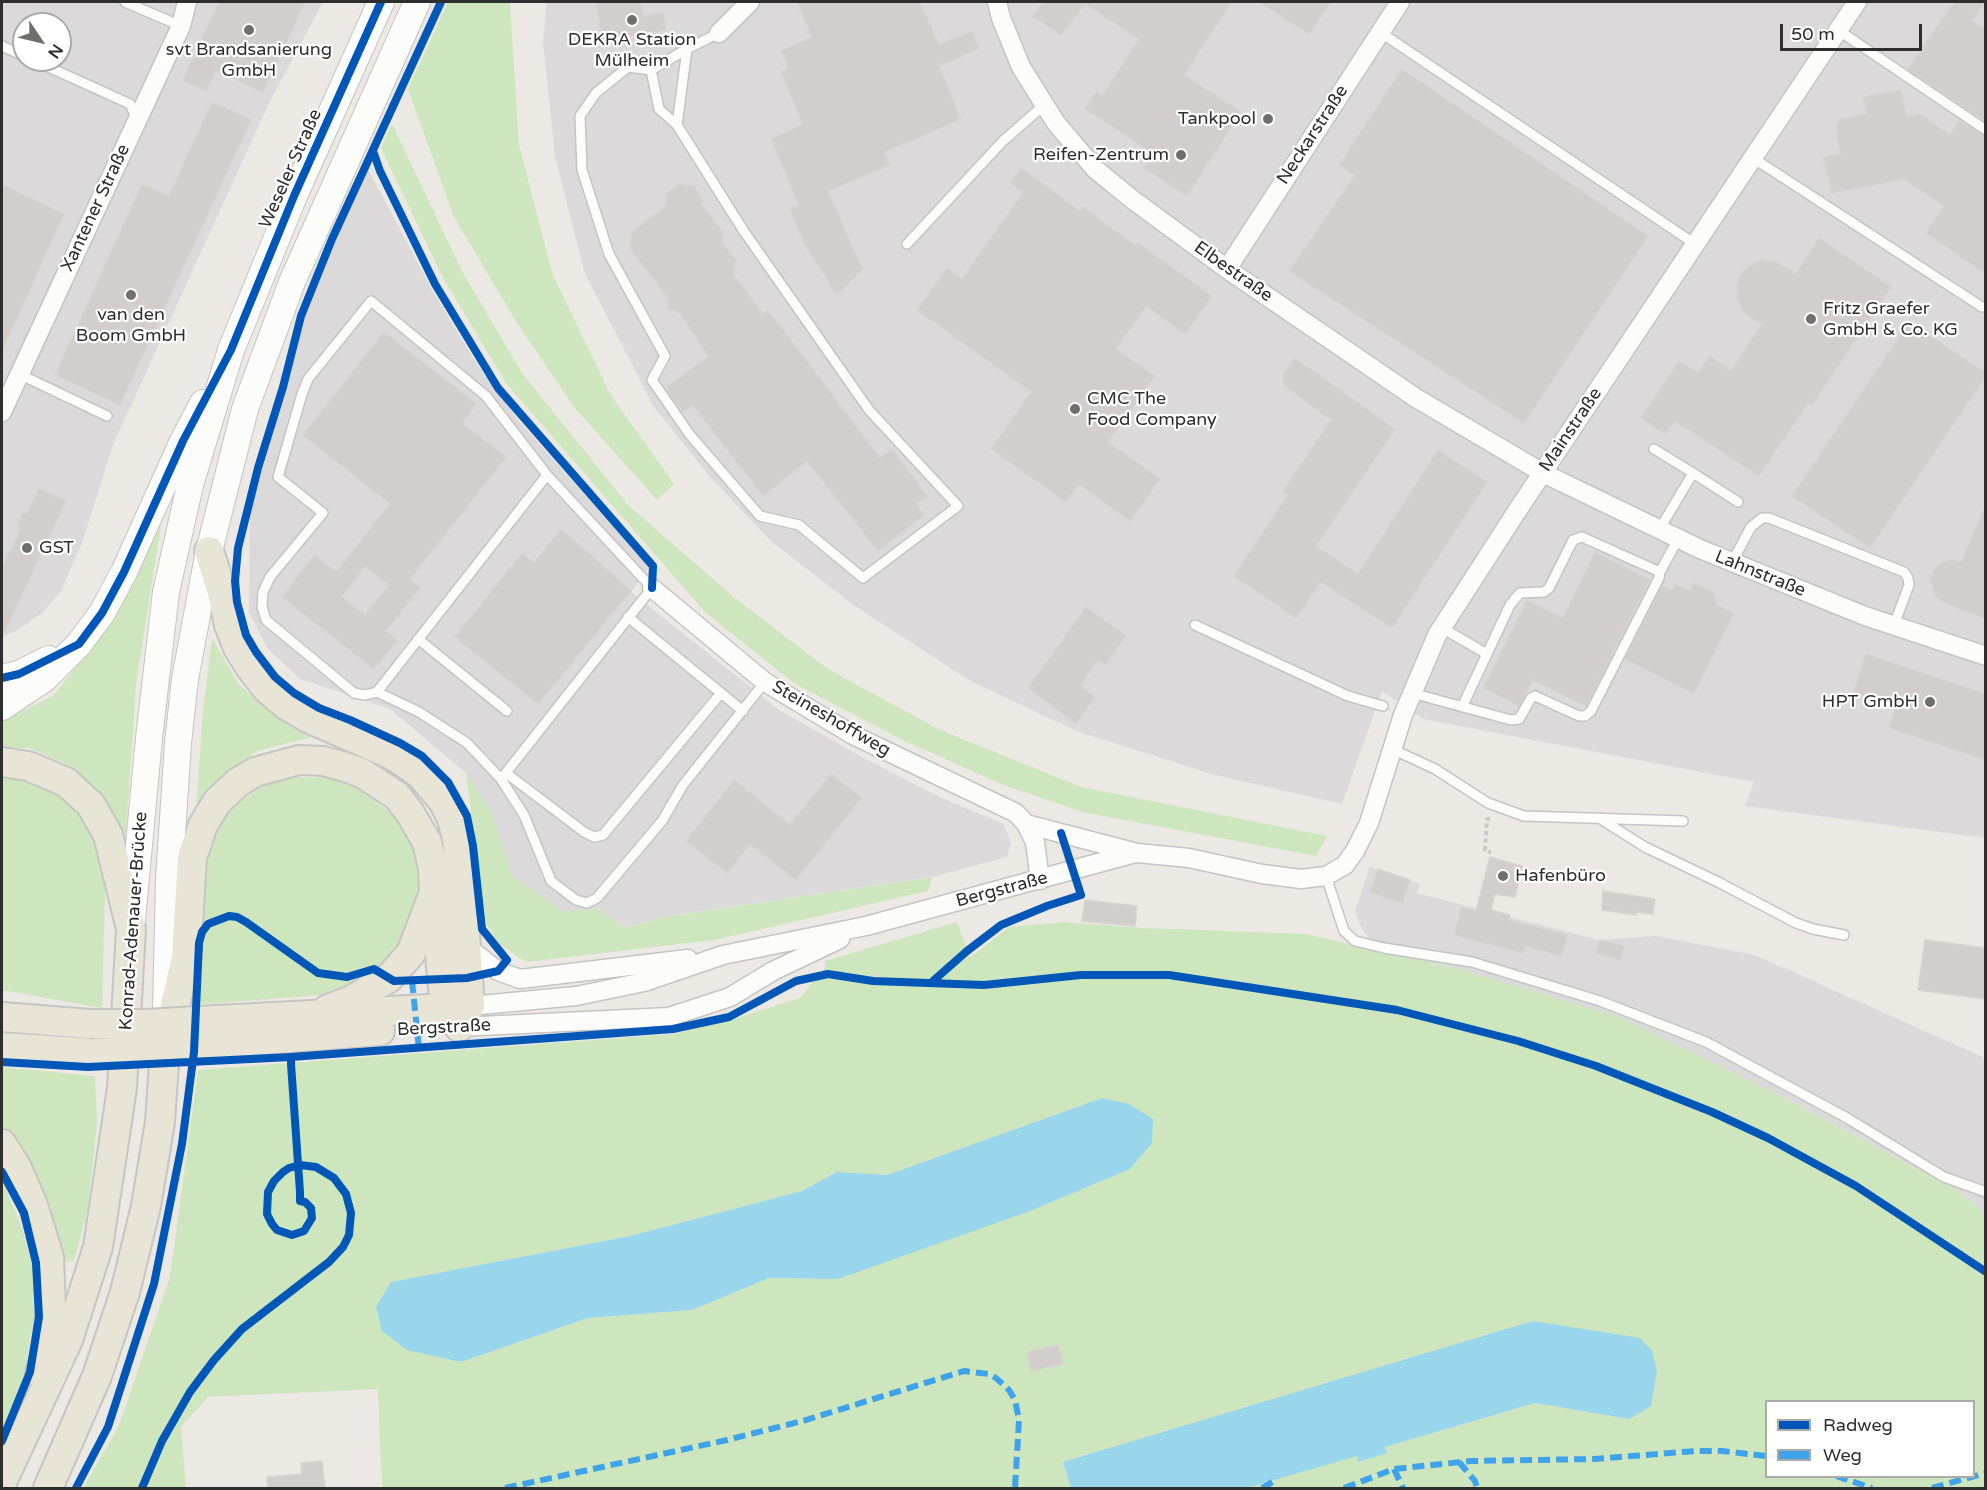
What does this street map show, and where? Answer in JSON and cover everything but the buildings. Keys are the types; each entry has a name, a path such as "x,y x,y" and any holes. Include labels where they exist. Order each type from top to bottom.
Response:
{"main road":[{"name":"Weseler Straße","path":"231,350 294,196 381,2"},
{"path":"417,2 292,282 245,409 208,551 222,592 229,625 238,648 267,689 286,705 308,718 390,754 406,764 420,774 443,801 452,819 457,839 466,946 458,1014"},
{"path":"2,707 44,679 79,644 102,613 124,572 183,441 231,350"},
{"name":"Konrad-Adenauer-Brücke","path":"2,1482 68,1340 98,1247 122,1088 131,930 149,738 166,592 190,485 231,350"},
{"name":"Konrad-Adenauer-Brücke","path":"48,1488 97,1376 125,1292 146,1206 156,1143 165,1049 169,879 178,743 185,679 208,551"},
{"path":"2,678 19,675 79,644"},
{"path":"165,1049 186,958 192,858 203,825 217,802 237,783 255,772 299,760 323,761 362,773 397,796 410,813 427,842 433,868 434,894 458,1014"},
{"path":"2,762 28,766 66,782 91,806 108,835 131,930"},
{"path":"309,1016 350,1001 389,978 411,952 434,894"},
{"name":"Bergstraße","path":"2,1047 94,1053 163,1050 214,1032 309,1016 458,1014"},
{"name":"Bergstraße","path":"2,1017 90,1024 146,1024 214,1032 410,1029 458,1014"},
{"path":"2,1144 17,1168 33,1205 49,1257 51,1307 46,1354 16,1453"}],"street":[{"name":"Xantener Straße","path":"2,412 11,383 181,26 188,2"},
{"path":"719,33 750,2"},
{"name":"Elbestraße","path":"997,2 1021,67 1056,123 1095,169 1227,269 1416,398 1543,473"},
{"name":"Neckarstraße","path":"1227,269 1400,2"},
{"name":"Mainstraße","path":"1326,876 1345,865 1369,823 1412,693 1442,628 1857,2"},
{"name":"Lahnstraße","path":"1543,473 1659,530 1732,562 1894,625 1986,656"},
{"name":"Steineshoffweg","path":"652,588 765,682 853,735 1016,813 1026,824 1137,853 1190,858 1262,874 1301,879 1326,876"},
{"path":"1026,824 1035,842 1040,880"},
{"name":"Bergstraße","path":"458,1014 576,996 644,982 723,955 866,926 1137,853"},
{"name":"Bergstraße","path":"458,1014 669,1017 730,997 773,971 866,926"},
{"path":"466,946 498,971 520,979 723,955"}],"lane":[{"path":"125,2 181,26"},
{"path":"1838,30 1986,130"},
{"path":"1380,32 1695,244"},
{"path":"651,70 659,109 677,125 743,230 869,410 958,506 863,578 799,525 760,516 690,435 652,380 665,356 609,254 582,170 580,116 596,93 628,67 651,70 719,33"},
{"path":"677,125 687,49"},
{"path":"59,72 130,104 137,119"},
{"path":"907,244 1003,141 1044,105"},
{"path":"1753,158 1982,307"},
{"path":"504,776 652,588 547,475 486,396 371,301 308,379 302,393 278,477 323,513 270,578 263,591 262,607 266,620 354,693 364,695 377,692 419,712 467,743 504,776 594,837 603,835 721,693"},
{"path":"11,383 107,416"},
{"path":"1654,449 1738,502"},
{"path":"1659,530 1693,473"},
{"path":"377,692 547,475"},
{"path":"1732,562 1751,527 1762,518 1769,518 1904,572 1909,585 1894,625"},
{"path":"1462,707 1510,605 1520,594 1544,592 1549,588 1572,540 1582,537 1660,572"},
{"path":"1412,693 1511,720 1519,719 1531,698 1535,696 1579,716 1586,716 1591,711 1678,538"},
{"path":"628,617 742,711"},
{"path":"1195,625 1348,696 1383,706"},
{"path":"1442,628 1487,654"},
{"path":"418,639 507,711"},
{"path":"504,776 524,815 551,881 576,900 587,903 597,898 662,821 683,786 765,682"},
{"path":"1392,749 1435,769 1488,803 1524,816 1683,821"},
{"path":"1599,818 1645,847 1796,923 1844,935"},
{"path":"1326,876 1344,931 1354,941 1472,962 1600,1001 1706,1042 1847,1118 1944,1177 1986,1192"}],"path":[{"path":"1491,853 1485,850 1488,819 1518,821 1524,816"}],"shaded area":[{"path":"2,2 323,2 269,103 113,445 82,543 61,591 41,614 16,631 2,637"},
{"path":"547,2 1985,2 1985,838 1745,806 1754,782 1423,719 1382,691 1342,804 1215,775 1079,732 972,682 855,606 772,542 711,478 654,407 585,274 555,156 543,41"},
{"path":"368,169 431,288 475,361 518,420 649,567 631,592 779,710 933,794 1003,824 1011,842 1007,857 932,877 664,917 625,928 598,908 514,921 466,773 390,709 300,679 268,649 249,612 250,512 286,388 300,329 318,280"},
{"path":"1370,867 1420,884 1417,893 1599,940 1656,936 1755,955 1985,1058 1985,1213 1958,1191 1777,1094 1455,968 1379,951 1361,927 1355,912"}],"green space":[{"path":"448,2 510,2 519,145 552,273 610,394 674,484 657,500 574,407 517,323 454,217 408,89"},
{"path":"392,124 463,273 522,373 628,505 736,599 828,669 938,729 1081,787 1327,836 1316,856 1082,812 1001,784 903,740 795,684 706,613 506,383 442,276 381,148"},
{"path":"161,525 136,684 125,848 97,790 73,767 29,748 2,749 2,721 53,696 109,626"},
{"path":"212,638 238,683 272,714 311,737 257,751 220,777 196,808 203,711"},
{"path":"466,773 488,806 513,876 564,912 598,908 625,928 664,917 932,877 928,891 714,940 526,962 497,942 486,923"},
{"path":"2,775 50,788 83,813 99,853 105,890 102,1008 2,990"},
{"path":"277,777 330,778 365,791 391,814 415,849 423,888 413,926 389,963 347,993 193,1005 201,860 227,810"},
{"path":"957,922 970,958 1009,927 1064,922 1144,928 1306,934 1455,968 1617,1016 1777,1094 1958,1191 1985,1213 1985,1488 1247,1488 1357,1455 1359,1462 1386,1453 1385,1447 1535,1403 1629,1419 1657,1371 1063,1462 1071,1488 382,1488 378,1389 208,1397 181,1427 186,1488 83,1488 118,1428 170,1277 198,1070 673,1034 730,1020 800,998 825,967 825,961","holes":["1102,1098 838,1279 769,1278 692,1310 588,1318 461,1362 391,1282 630,1236 802,1191 837,1172 887,1175"]},
{"path":"2,1067 95,1076 97,1123 88,1208 74,1261 61,1263 49,1201 2,1129"},
{"path":"2,1179 22,1228 33,1269 34,1317 24,1377 2,1431"}],"water":[{"path":"1102,1098 1129,1104 1153,1119 1152,1143 1130,1169 1030,1211 838,1279 769,1278 692,1310 588,1318 461,1362 407,1350 382,1331 376,1307 391,1282 630,1236 802,1191 837,1172 887,1175"},
{"path":"1533,1321 1640,1338 1652,1351 1657,1371 1651,1406 1629,1419 1535,1403 1385,1447 1387,1453 1358,1462 1357,1456 1247,1488 1071,1488 1063,1462"}],"marked path":[{"path":"412,981 419,1049"},
{"path":"505,1488 727,1440 806,1420 964,1371 989,1374 1009,1390 1015,1400 1019,1420 1015,1488"},
{"path":"1344,1488 1394,1469 1471,1461 1594,1459 1696,1451 1722,1451 1765,1456"},
{"path":"1459,1462 1475,1481 1477,1488"},
{"path":"1394,1469 1403,1488"},
{"path":"1975,1476 1986,1473"},
{"path":"1842,1478 1872,1488"},
{"path":"1932,1488 1968,1478"},
{"path":"1262,1488 1276,1480"}],"cycle path":[{"path":"2,678 19,674 79,644 102,613 124,572 183,441 231,350 294,196 381,2"},
{"path":"76,1488 108,1427 154,1284 182,1144 194,1052 199,943 202,932 208,924 229,916 237,917 318,973 347,977 374,969 394,981 467,978 498,971 507,960 482,929 473,846 467,816 448,782 422,756 400,743 319,708 294,693 275,677 246,635 237,602 235,581 238,548 301,316 332,239 441,2"},
{"path":"373,151 380,171 435,284 498,388 653,566 652,588"},
{"path":"933,981 1001,925 1081,895 1061,833"},
{"path":"142,1488 162,1441 190,1392 214,1360 242,1329 329,1262 343,1247 349,1235 351,1213 346,1194 334,1178 316,1167 300,1165 289,1168 283,1172 268,1192 267,1214 277,1230 292,1235 304,1231 312,1218 311,1208 305,1202 300,1201 300,1192 291,1064 291,1057 673,1029 729,1017 796,981 828,974 873,981 984,985 1081,975 1169,975 1397,1010 1518,1041 1596,1066 1712,1112 1768,1138 1856,1186 1986,1272"},
{"path":"2,1062 88,1067 291,1057"},
{"path":"2,1172 24,1213 36,1263 39,1317 30,1372 2,1441"}],"place":[{"name":"DEKRA Station Mülheim","path":"632,20"},
{"name":"svt Brandsanierung GmbH","path":"249,30"},
{"name":"Tankpool","path":"1268,119"},
{"name":"Reifen-Zentrum","path":"1181,155"},
{"name":"van den Boom GmbH","path":"131,295"},
{"name":"Fritz Graefer GmbH & Co. KG","path":"1811,319"},
{"name":"CMC The Food Company","path":"1075,409"},
{"name":"GST","path":"27,548"},
{"name":"HPT GmbH","path":"1930,702"},
{"name":"Hafenbüro","path":"1503,876"}]}
